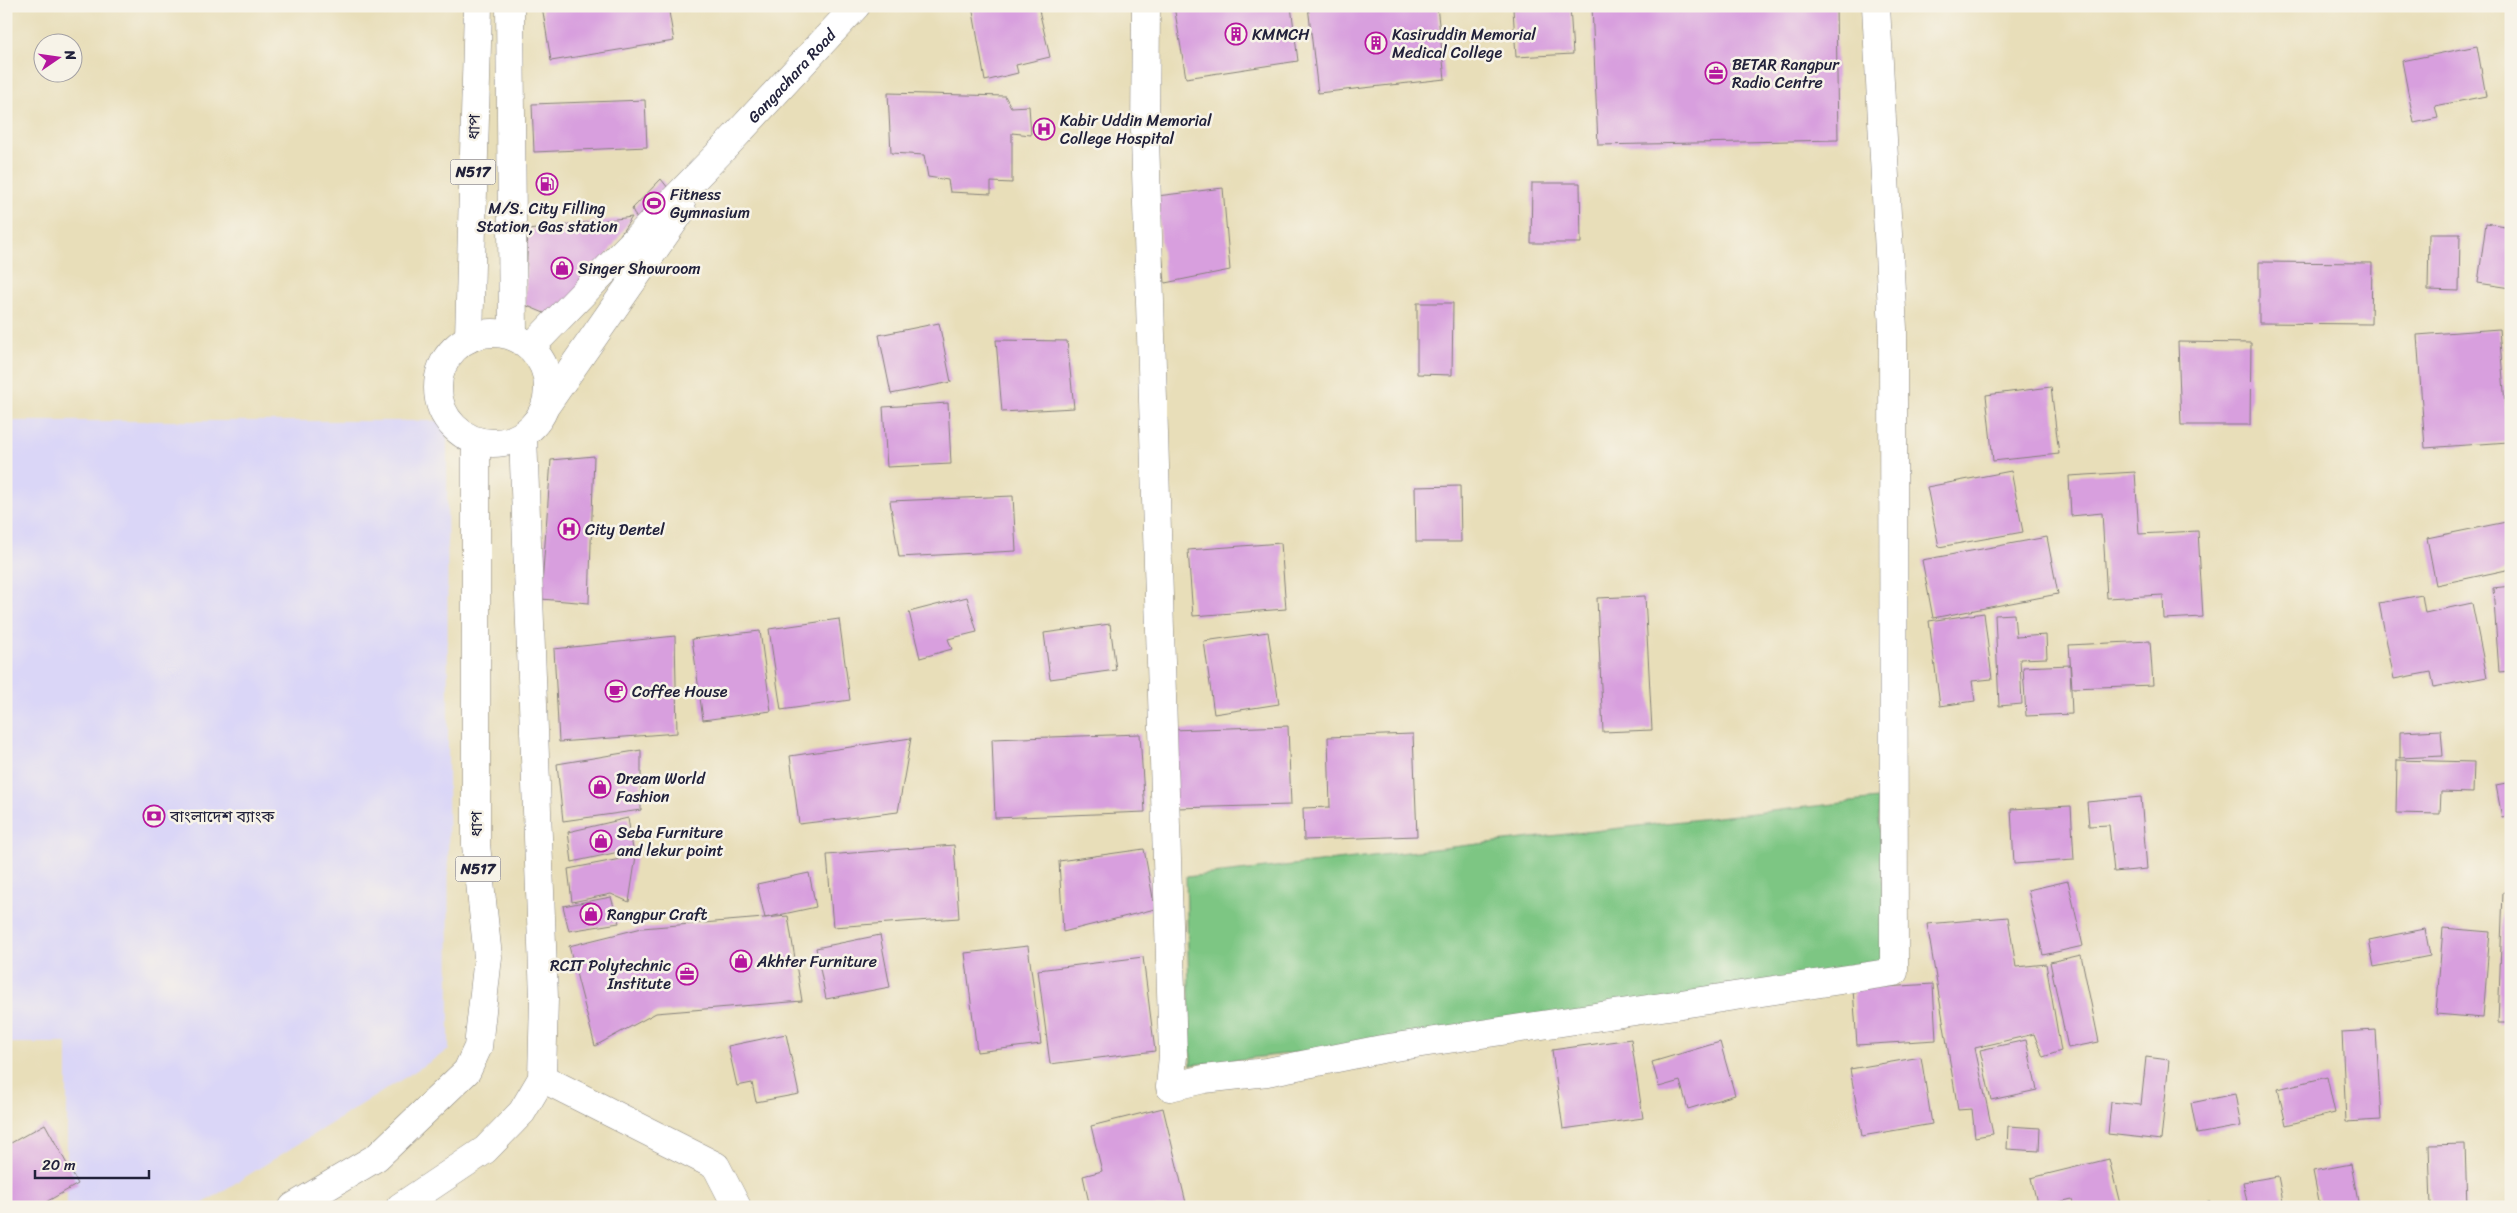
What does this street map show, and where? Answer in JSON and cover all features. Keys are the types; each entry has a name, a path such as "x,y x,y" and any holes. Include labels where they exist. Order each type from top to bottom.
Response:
{"main road":[{"name":"ধাপ","path":"469,338 478,6"},
{"name":"N517","path":"510,6 522,341"},
{"name":"Gangachara Road","path":"522,341 727,144 856,6"},
{"path":"1146,6 1145,138 1173,1046 1170,1087 1204,1079 1267,1072 1382,1049 1894,972 1893,329 1876,6"},
{"name":"Gangachara Road","path":"547,404 727,144"},
{"path":"498,332 522,341 543,363 549,383 547,404 538,422 523,436 508,443 492,445 476,442 456,431 443,413 438,392 440,370 451,352 469,338 498,332"},
{"path":"400,1207 486,1150 522,1112 542,1078 544,998 523,436"},
{"name":"ধাপ","path":"293,1207 377,1157 467,1070 478,1047 488,958 476,845 476,442"},
{"path":"542,1078 716,1166 737,1207"}],"shaded area":[{"path":"6,421 447,421 449,1050 197,1207 67,1207 67,1043 6,1043"}],"green space":[{"path":"1878,799 1888,985 1191,1065 1186,877"}],"building":[{"path":"542,6 668,6 674,41 551,61"},
{"path":"972,6 1038,6 1050,57 1016,65 1018,73 985,81"},
{"name":"KMMCH","path":"1174,6 1291,6 1298,61 1186,78"},
{"name":"Kasiruddin Memorial Medical College","path":"1308,6 1437,6 1445,79 1318,93"},
{"path":"1570,6 1573,54 1516,57 1513,9"},
{"name":"BETAR Rangpur Radio Centre","path":"1592,6 1836,6 1838,140 1598,145"},
{"path":"2477,46 2486,96 2435,106 2438,118 2414,123 2402,61"},
{"path":"888,93 1005,96 1011,107 1029,106 1031,135 1012,133 1012,183 991,182 991,194 950,192 948,180 928,177 924,155 891,153"},
{"path":"645,100 647,147 534,152 532,104"},
{"name":"Fitness Gymnasium","path":"661,179 675,197 644,234 632,209"},
{"path":"1532,183 1580,183 1581,243 1531,243"},
{"path":"1223,188 1230,270 1165,283 1157,196"},
{"name":"Singer Showroom","path":"632,217 563,321 525,305 528,230"},
{"path":"2486,223 2511,227 2511,288 2478,283"},
{"path":"2429,234 2460,234 2459,291 2428,290"},
{"path":"2259,262 2372,263 2371,324 2259,323"},
{"path":"1417,303 1453,303 1452,375 1417,374"},
{"path":"939,323 951,382 891,394 879,335"},
{"path":"2499,329 2508,442 2425,448 2417,335"},
{"path":"996,340 1067,341 1074,408 1002,412"},
{"path":"2178,342 2251,343 2250,425 2181,425"},
{"path":"2051,387 2059,454 1993,461 1986,395"},
{"path":"948,403 951,464 887,467 883,407"},
{"name":"City Dentel","path":"594,456 589,603 541,599 551,460"},
{"path":"2011,471 2023,532 1939,547 1927,487"},
{"path":"2135,472 2139,534 2198,531 2203,617 2164,619 2163,595 2107,598 2102,513 2071,516 2069,476"},
{"path":"1460,486 1461,542 1416,542 1415,487"},
{"path":"1013,496 1016,551 899,557 890,501"},
{"path":"2511,521 2511,569 2436,585 2427,538"},
{"path":"2047,537 2058,594 1933,618 1922,560"},
{"path":"1281,543 1286,609 1193,616 1188,550"},
{"path":"2511,586 2511,671 2499,672 2493,588"},
{"path":"2422,595 2425,613 2472,603 2487,677 2434,687 2431,672 2394,679 2379,603"},
{"path":"1645,596 1652,730 1603,732 1597,598"},
{"path":"967,597 977,632 948,639 952,649 920,658 909,612"},
{"path":"1984,613 1992,679 1972,681 1975,701 1940,706 1929,621"},
{"path":"2014,614 2016,637 2046,635 2047,658 2020,659 2022,704 1999,706 1995,615"},
{"path":"839,619 850,700 781,710 769,629"},
{"path":"1110,624 1116,670 1050,679 1044,633"},
{"path":"760,631 771,711 703,720 692,639"},
{"path":"1268,632 1279,704 1214,714 1204,641"},
{"name":"Coffee House","path":"675,636 677,733 559,742 554,649"},
{"path":"2150,641 2153,685 2072,688 2069,645"},
{"path":"2070,665 2072,714 2026,716 2023,667"},
{"path":"1288,726 1291,805 1175,808 1172,730"},
{"path":"2441,730 2443,756 2400,758 2400,732"},
{"path":"1140,734 1145,812 995,818 992,739"},
{"path":"1413,734 1417,836 1304,840 1303,808 1330,807 1328,737"},
{"path":"911,738 898,812 799,824 790,756"},
{"name":"Dream World Fashion","path":"641,750 641,810 563,821 557,764"},
{"path":"2397,760 2474,762 2473,793 2441,792 2440,814 2396,813"},
{"path":"2511,782 2511,816 2502,818 2496,785"},
{"path":"2141,797 2147,869 2114,872 2109,825 2089,826 2087,802"},
{"path":"2071,806 2074,860 2014,864 2011,809"},
{"name":"Seba Furniture and lekur point","path":"628,818 633,849 572,862 568,832"},
{"path":"954,845 959,918 833,927 827,855"},
{"path":"1144,849 1155,909 1063,932 1059,861"},
{"path":"636,856 629,902 611,894 572,902 568,869"},
{"path":"809,873 816,907 765,918 757,884"},
{"path":"2068,881 2083,946 2043,955 2028,890"},
{"path":"2503,892 2511,893 2511,1023 2498,1023"},
{"name":"Rangpur Craft","path":"611,897 619,923 569,931 563,906"},
{"name":"RCIT Polytechnic Institute","path":"788,916 802,1001 656,1013 595,1046 569,946 642,928"},
{"path":"2008,917 2016,967 2046,964 2061,1051 2043,1057 2034,1034 1975,1048 1993,1134 1975,1137 1972,1109 1958,1110 1927,924"},
{"path":"2443,928 2490,932 2483,1018 2436,1014"},
{"path":"2425,929 2430,956 2374,967 2369,940"},
{"path":"880,935 890,987 826,999 816,948"},
{"path":"1028,946 1041,1044 977,1052 965,953"},
{"path":"2081,955 2099,1042 2068,1048 2050,962"},
{"path":"1143,957 1155,1051 1050,1064 1038,970"},
{"path":"1933,984 1936,1040 1857,1045 1853,989"},
{"path":"2376,1030 2381,1120 2346,1122 2342,1032"},
{"path":"786,1034 799,1094 756,1102 752,1083 737,1086 728,1046"},
{"path":"1631,1039 1643,1118 1563,1129 1552,1050"},
{"path":"2026,1040 2037,1090 1991,1100 1980,1050"},
{"path":"1720,1042 1735,1095 1688,1109 1680,1081 1659,1087 1652,1062"},
{"path":"1921,1057 1932,1124 1862,1136 1850,1069"},
{"path":"2146,1057 2169,1060 2161,1140 2108,1134 2111,1102 2141,1105"},
{"path":"2327,1077 2335,1113 2286,1125 2278,1089"},
{"path":"2235,1094 2241,1126 2197,1134 2191,1103"},
{"path":"1163,1108 1187,1207 1090,1207 1083,1176 1102,1171 1091,1126"},
{"path":"45,1124 78,1184 46,1202 49,1207 6,1207 6,1135 11,1143"},
{"path":"2008,1126 2040,1128 2039,1151 2007,1149"},
{"path":"2465,1144 2467,1207 2431,1207 2429,1145"},
{"path":"2109,1159 2120,1204 2111,1207 2074,1207 2072,1199 2038,1207 2031,1178"},
{"path":"2351,1164 2359,1207 2320,1207 2313,1171"},
{"path":"2278,1176 2284,1207 2248,1207 2243,1182"},
{"path":"2210,1202 2210,1207 2182,1207 2182,1205"}],"place":[{"name":"KMMCH","path":"1236,34"},
{"name":"Kasiruddin Memorial Medical College","path":"1376,43"},
{"name":"BETAR Rangpur Radio Centre","path":"1716,73"},
{"name":"Kabir Uddin Memorial College Hospital","path":"1044,129"},
{"name":"M/S. City Filling Station, Gas station","path":"547,184"},
{"name":"Fitness Gymnasium","path":"654,203"},
{"name":"Singer Showroom","path":"562,268"},
{"name":"City Dentel","path":"569,529"},
{"name":"Coffee House","path":"616,691"},
{"name":"Dream World Fashion","path":"600,787"},
{"name":"বাংলাদেশ ব্যাংক","path":"154,816"},
{"name":"Seba Furniture and lekur point","path":"601,841"},
{"name":"Rangpur Craft","path":"591,914"},
{"name":"Akhter Furniture","path":"741,961"},
{"name":"RCIT Polytechnic Institute","path":"687,974"}]}
